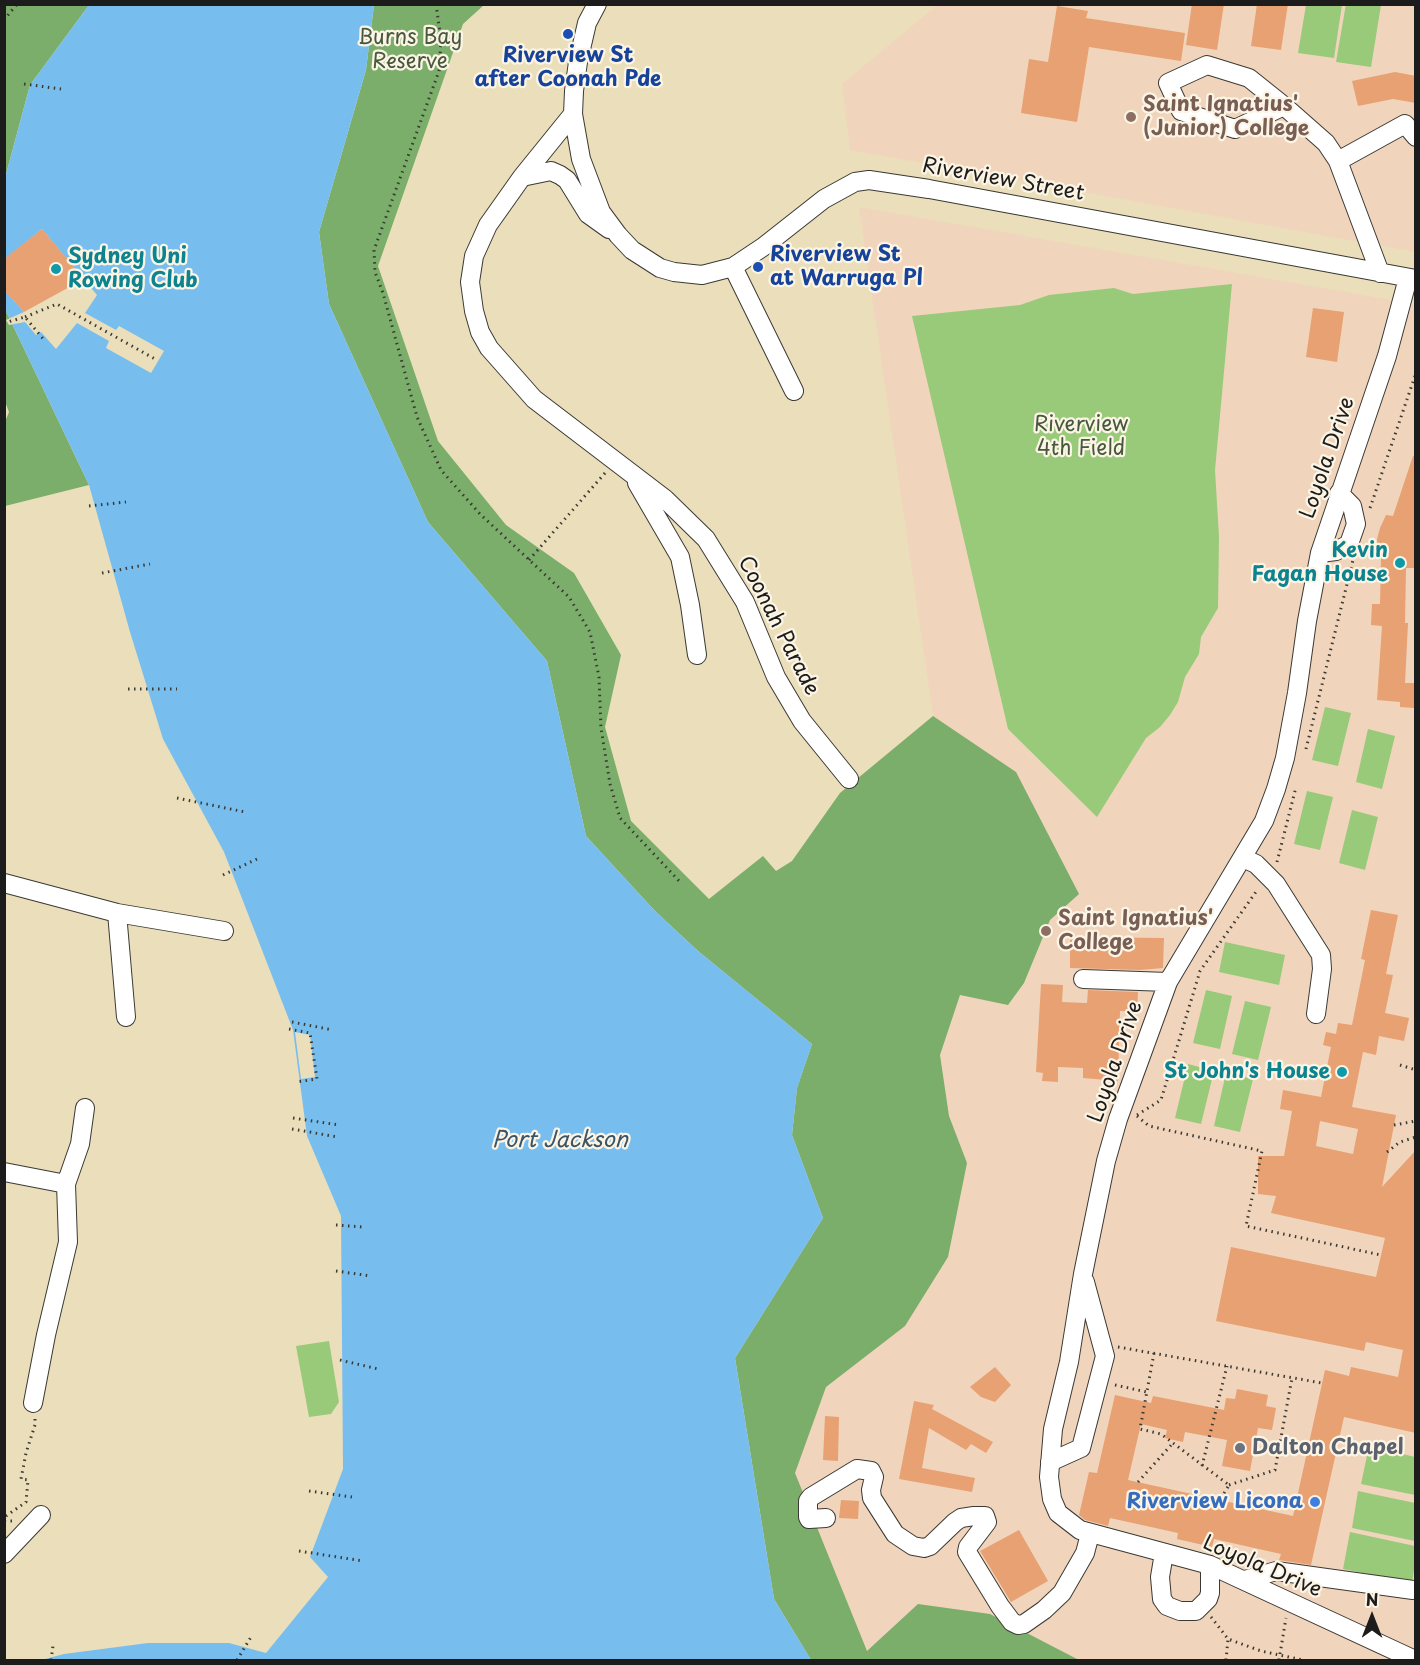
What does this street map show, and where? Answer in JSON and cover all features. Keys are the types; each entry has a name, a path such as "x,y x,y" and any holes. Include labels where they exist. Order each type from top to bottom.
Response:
{"street":[{"name":"Riverview Street","path":"597,4 587,23 578,62 573,114 580,159 602,212 618,235"},
{"path":"1284,106 1235,129 1181,111 1168,83 1207,65 1249,78 1284,106 1326,143 1338,161 1380,273"},
{"name":"Coonah Parade","path":"573,114 522,177 488,225 474,256 470,282 480,332 489,348 534,399 665,500 706,539 745,602 776,677 802,721 849,779"},
{"path":"1338,161 1410,130"},
{"name":"Riverview Street","path":"522,177 551,171 560,175 567,180 588,214 618,235 645,260 674,272 702,274 733,267 763,247 824,199 855,182 869,180 1412,278"},
{"path":"733,267 794,391"},
{"name":"Loyola Drive","path":"1412,278 1320,553 1285,758 1276,789 1264,822 1168,982 1130,1112 1106,1161 1083,1274 1070,1362 1053,1429 1049,1477 1052,1499 1058,1513 1080,1530 1210,1564 1415,1660"},
{"name":"Coonah Parade","path":"633,476 680,557 697,655"},
{"path":"1320,553 1336,551 1349,544 1356,525 1352,506 1339,493"},
{"path":"1243,858 1256,864 1266,873 1321,955 1322,969 1316,1014"},
{"path":"4,883 117,913 224,931"},
{"path":"117,913 126,1017"},
{"path":"1083,979 1168,982"},
{"path":"33,1403 68,1242 66,1184 80,1144 86,1108"},
{"path":"4,1172 66,1184"},
{"path":"1050,1462 1081,1448 1105,1356 1083,1274"},
{"path":"826,1518 808,1518 808,1505 811,1497 852,1470 862,1469 871,1471 873,1474 872,1498 896,1534 913,1546 924,1548 930,1546 955,1522 967,1517 984,1516 987,1522 968,1547 967,1552 1000,1606 1012,1622 1018,1625 1024,1624 1044,1611 1062,1593 1085,1553 1090,1534"},
{"path":"4,1554 41,1515"},
{"path":"1164,1553 1160,1577 1162,1599 1167,1606 1188,1612 1196,1611 1203,1606 1210,1593 1210,1564"},
{"path":"1245,1580 1276,1571 1413,1590"}],"path":[{"path":"4,20 17,4"},
{"path":"436,4 441,40 439,71 374,250 375,272 417,417 441,470 480,514 569,597 590,632 599,677 601,728 610,784 620,818 681,883"},
{"path":"24,84 61,89"},
{"path":"4,323 57,304 154,359"},
{"path":"26,317 45,341"},
{"path":"1367,517 1416,374"},
{"path":"529,560 606,471"},
{"path":"89,506 126,502"},
{"path":"1303,759 1354,556"},
{"path":"102,573 150,564"},
{"path":"128,690 177,689"},
{"path":"1130,1112 1161,1100 1200,971 1256,894 1266,873 1278,860 1298,781"},
{"path":"177,798 245,812"},
{"path":"223,875 257,859"},
{"path":"292,1022 333,1030"},
{"path":"289,1029 310,1033 317,1079 296,1082"},
{"path":"1400,1065 1416,1070"},
{"path":"1130,1112 1134,1127"},
{"path":"1130,1112 1149,1126 1262,1151 1246,1226 1381,1256"},
{"path":"293,1118 339,1125"},
{"path":"1394,1125 1416,1121"},
{"path":"292,1129 338,1137"},
{"path":"1387,1152 1400,1142 1416,1137"},
{"path":"336,1225 363,1227"},
{"path":"336,1271 371,1276"},
{"path":"1102,1344 1322,1383"},
{"path":"1154,1353 1140,1429 1161,1434 1229,1485"},
{"path":"340,1360 378,1369"},
{"path":"1202,1466 1227,1366"},
{"path":"1220,1500 1229,1485 1275,1470 1292,1378"},
{"path":"1105,1383 1147,1392"},
{"path":"26,1530 13,1521 5,1521 6,1516 26,1502 28,1480 21,1479 35,1425 33,1403"},
{"path":"1138,1482 1173,1443"},
{"path":"309,1491 352,1497"},
{"path":"299,1551 363,1561"},
{"path":"1280,1660 1288,1601"},
{"path":"1203,1606 1228,1639 1303,1660"},
{"path":"237,1660 251,1637"},
{"path":"1226,1660 1228,1639"},
{"path":"51,1660 53,1646"}],"shaded area":[{"name":"Saint Ignatius' (Junior) College","path":"937,5 1415,5 1415,252 850,150 842,84"},
{"name":"Saint Ignatius' College","path":"859,207 1415,304 1415,1660 811,1660 708,899 763,856 776,871 792,861 840,793 933,716"}],"green space":[{"path":"1346,4 1381,5 1371,67 1336,62"},
{"path":"5,5 89,5 30,85 5,178"},
{"name":"Burns Bay Reserve","path":"374,5 484,5 463,24 378,266 438,441 506,525 574,573 621,655 605,727 631,821 709,899 763,856 776,871 792,861 840,793 933,716 1016,772 1079,894 1050,920 1024,983 1008,1005 960,995 940,1055 949,1116 967,1163 948,1257 905,1326 826,1387 795,1473 867,1651 918,1604 990,1614 1079,1660 811,1660 774,1599 735,1358 823,1218 792,1135 797,1088 812,1044 698,951 655,911 586,836 547,661 428,522 329,304 319,232 366,70"},
{"path":"1306,5 1342,5 1334,58 1298,53"},
{"name":"Riverview 4th Field","path":"1232,284 1215,470 1219,537 1218,608 1201,637 1199,654 1185,677 1178,702 1160,727 1146,738 1097,817 1008,729 912,316 1020,305 1049,295 1114,288 1133,294"},
{"path":"5,309 89,485 5,506 4,424 9,412 4,399"},
{"path":"1325,707 1351,713 1338,766 1312,760"},
{"path":"1368,729 1395,736 1382,789 1356,782"},
{"path":"1307,791 1333,797 1320,850 1294,844"},
{"path":"1352,810 1378,817 1365,870 1339,863"},
{"path":"1225,942 1285,955 1279,985 1219,972"},
{"path":"1206,990 1232,996 1220,1049 1193,1043"},
{"path":"1245,1001 1271,1007 1258,1060 1232,1054"},
{"path":"1188,1064 1214,1071 1201,1124 1175,1118"},
{"path":"1226,1073 1253,1079 1240,1132 1214,1126"},
{"path":"329,1341 339,1402 331,1414 309,1417 296,1346"},
{"path":"1369,1446 1415,1457 1415,1495 1361,1484"},
{"path":"1358,1491 1415,1503 1415,1541 1352,1528"},
{"path":"1350,1532 1415,1546 1412,1583 1343,1569"}],"water":[{"name":"Port Jackson","path":"89,5 374,5 366,70 319,232 329,304 428,522 547,661 586,836 655,911 698,951 812,1044 797,1088 792,1135 823,1218 735,1358 774,1599 811,1660 41,1660 64,1654 148,1643 229,1643 266,1653 328,1577 310,1557 343,1469 341,1216 307,1136 293,1030 224,852 163,739 89,485 5,309 5,178 30,85"}],"pier":[{"path":"42,229 97,295 85,313 116,330 119,326 164,351 151,373 106,348 109,341 77,323 56,349 41,332 36,335 25,322 9,325 6,320 24,312 5,293 5,259"},
{"path":"295,1032 310,1035 315,1077 301,1079"}],"building":[{"path":"1192,4 1224,4 1217,50 1186,45"},
{"path":"1257,4 1288,4 1281,50 1251,46"},
{"path":"1057,6 1088,11 1086,18 1185,33 1181,61 1089,47 1077,122 1021,113 1029,59 1048,62"},
{"path":"1395,72 1416,76 1416,103 1393,99 1358,106 1352,81"},
{"name":"Sydney Uni Rowing Club","path":"42,229 84,279 24,312 4,290 4,259"},
{"path":"1313,308 1344,312 1337,362 1306,357"},
{"name":"Kevin Fagan House","path":"1413,456 1416,457 1416,568 1406,568 1405,623 1408,623 1405,683 1416,683 1414,708 1400,707 1400,702 1377,700 1382,626 1371,625 1372,604 1380,604 1381,558 1378,557 1377,539 1386,515 1393,516"},
{"path":"1371,910 1398,915 1386,974 1393,975 1385,1013 1409,1018 1404,1041 1379,1036 1376,1055 1363,1052 1352,1107 1396,1115 1382,1187 1416,1150 1416,1433 1344,1417 1311,1565 1279,1560 1281,1554 1214,1539 1212,1547 1177,1539 1178,1533 1110,1518 1108,1526 1085,1520 1079,1515 1089,1472 1097,1473 1115,1395 1151,1403 1153,1396 1224,1410 1226,1398 1235,1399 1237,1389 1268,1395 1266,1406 1276,1408 1272,1430 1258,1428 1250,1471 1222,1466 1227,1440 1185,1432 1183,1442 1165,1438 1167,1430 1141,1424 1128,1480 1293,1516 1325,1370 1349,1376 1351,1367 1398,1377 1403,1350 1366,1342 1364,1351 1216,1321 1231,1247 1376,1277 1385,1238 1271,1213 1276,1196 1258,1194 1258,1156 1284,1156 1292,1111 1280,1109 1283,1090 1321,1097 1331,1047 1323,1045 1326,1032 1336,1034 1338,1023 1352,1025 1365,960 1361,959","holes":["1320,1121 1358,1129 1353,1154 1316,1146"]},
{"path":"1070,937 1164,938 1163,968 1140,970 1070,968"},
{"path":"1041,984 1063,985 1062,1002 1087,1003 1088,990 1138,992 1137,1012 1120,1011 1118,1081 1083,1078 1083,1068 1058,1067 1058,1082 1042,1081 1043,1073 1036,1072"},
{"path":"995,1367 1011,1385 995,1402 981,1397 970,1387"},
{"path":"914,1401 934,1405 932,1409 993,1442 986,1453 971,1444 966,1450 929,1428 922,1468 975,1478 972,1492 899,1479"},
{"path":"825,1416 839,1417 838,1461 823,1460"},
{"path":"841,1500 859,1501 858,1519 839,1518"},
{"path":"1019,1530 1048,1581 1011,1602 980,1551"}],"place":[{"name":"Riverview St after Coonah Pde","path":"568,34"},
{"name":"Saint Ignatius' (Junior) College","path":"1131,117"},
{"name":"Riverview St at Warruga Pl","path":"758,267"},
{"name":"Sydney Uni Rowing Club","path":"56,269"},
{"name":"Kevin Fagan House","path":"1400,563"},
{"name":"Saint Ignatius' College","path":"1046,931"},
{"name":"St John's House","path":"1342,1072"},
{"name":"Dalton Chapel","path":"1240,1448"},
{"name":"Riverview Licona","path":"1315,1502"}]}
